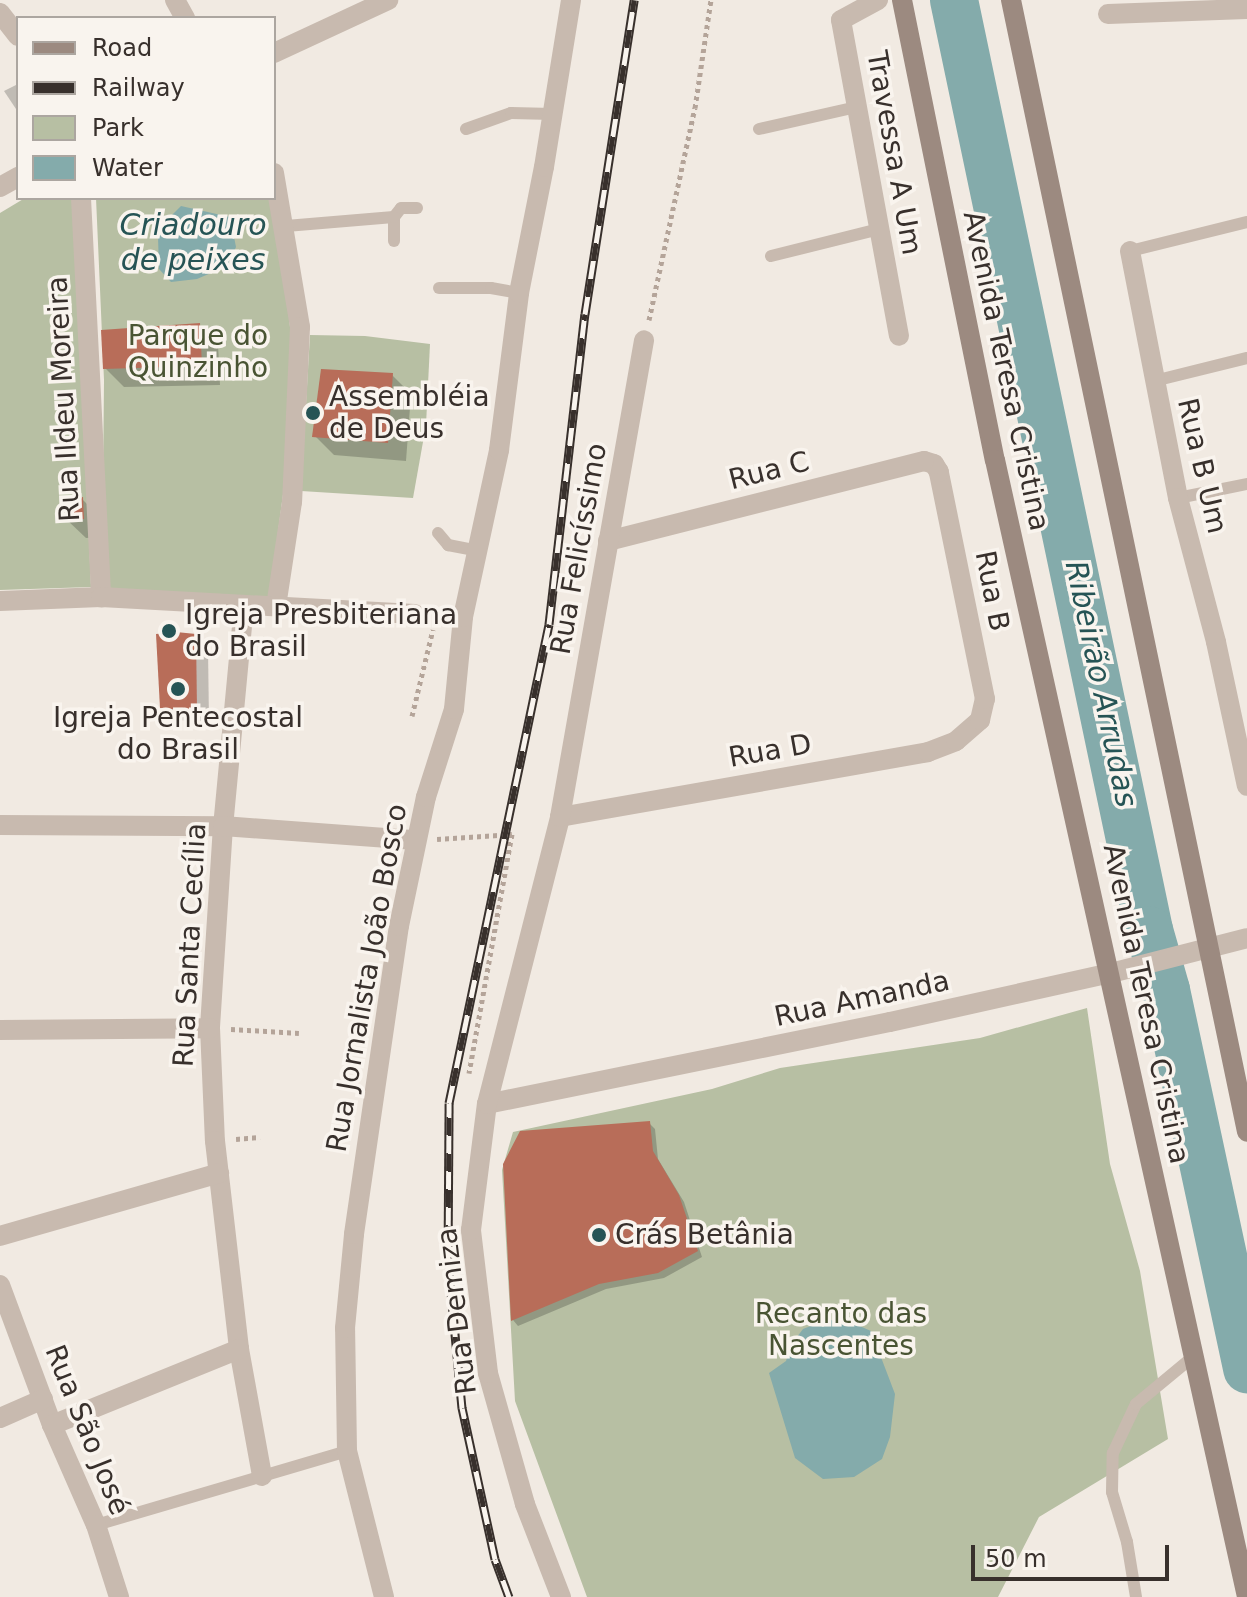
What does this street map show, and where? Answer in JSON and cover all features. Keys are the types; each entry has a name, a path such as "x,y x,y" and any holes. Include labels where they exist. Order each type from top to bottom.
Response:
{"main road":[{"name":"Avenida Teresa Cristina","path":"902,0 982,402 1247,1597"},
{"path":"1011,0 1247,1132"}],"street":[{"path":"276,52 388,0"},
{"name":"Rua Jornalista João Bosco","path":"384,1597 347,1451 345,1328 354,1234 399,926 454,709 463,617 499,450 519,293 571,0"},
{"name":"Travessa A Um","path":"878,0 841,20 899,336"},
{"path":"1108,14 1247,9"},
{"path":"0,13 16,33"},
{"path":"276,182 286,226 300,327 292,502 276,607"},
{"name":"Rua Ildeu Moreira","path":"81,200 101,597"},
{"name":"Rua B Um","path":"1130,251 1178,498 1216,642 1247,786"},
{"name":"Rua Felicíssimo","path":"487,1104 560,817 644,340"},
{"name":"Rua C","path":"608,541 924,461 934,464 939,472"},
{"name":"Rua B","path":"939,472 985,699 980,720"},
{"path":"0,601 101,597 415,614"},
{"name":"Rua Santa Cecília","path":"244,605 223,826 210,1028 219,1173 239,1349 262,1476"},
{"name":"Rua D","path":"560,817 928,752 956,741 980,720"},
{"path":"0,825 223,826 419,840"},
{"name":"Rua Amanda","path":"487,1104 1111,973 1211,950 1247,938"},
{"path":"0,1030 210,1028"},
{"name":"Rua Demiza","path":"487,1104 471,1230 488,1373 525,1504 561,1597"},
{"path":"0,1236 219,1173"},
{"name":"Rua São José","path":"0,1285 52,1425 96,1525 119,1597"},
{"path":"52,1425 239,1349"},
{"path":"0,1418 43,1399"}],"lane":[{"path":"759,129 857,107"},
{"path":"466,129 511,113 553,114"},
{"path":"394,241 394,217 401,208 417,208"},
{"path":"286,226 394,217"},
{"path":"1130,251 1247,222"},
{"path":"771,256 879,229"},
{"path":"439,288 491,288 519,293"},
{"path":"1154,381 1247,358"},
{"path":"1178,498 1247,484"},
{"path":"438,533 448,545 478,551"},
{"path":"1136,1597 1127,1542 1112,1492 1113,1453 1136,1404 1194,1356"},
{"path":"96,1525 347,1451"}],"path":[{"path":"644,340 695,108 711,0"},
{"path":"412,716 433,628"},
{"path":"419,840 512,834"},
{"path":"210,1028 299,1033"}],"green space":[{"path":"22,200 74,200 91,587 0,590 0,213"},
{"name":"Parque do Quinzinho","path":"96,200 270,200 284,267 292,347 286,472 269,599 102,590 104,380"},
{"path":"310,335 365,336 430,344 426,425 413,498 301,491"},
{"name":"Recanto das Nascentes","path":"1087,1008 1110,1164 1140,1271 1168,1439 1039,1517 998,1597 587,1597 515,1401 502,1170 513,1132 712,1089 780,1068 980,1038"}],"water":[{"name":"Criadouro de peixes","path":"181,206 230,217 236,247 227,266 197,279 171,282 159,269 158,237 164,223"},
{"path":"826,1320 848,1321 871,1331 895,1394 890,1437 882,1459 854,1477 823,1479 795,1458 769,1373 786,1361 791,1345 803,1329"}],"building":[{"path":"200,323 202,366 103,369 101,330"},
{"path":"321,369 393,373 388,443 312,437"},
{"path":"83,497 84,519 64,520 62,501"},
{"name":"Igreja Pentecostal do Brasil","path":"156,634 196,634 197,711 160,708"},
{"name":"Crás Betânia","path":"650,1121 653,1151 679,1195 698,1251 658,1273 599,1284 511,1321 503,1164 520,1131"}],"waterway":[{"name":"Ribeirão Arrudas","path":"954,0 1149,930 1166,990 1247,1369"}],"railway":[{"path":"509,1597 495,1559 462,1408 448,1261 449,1103 549,624 585,314 634,0"}],"place":[{"name":"Assembléia de Deus","path":"313,413"},
{"name":"Igreja Presbiteriana do Brasil","path":"169,631"},
{"name":"Igreja Pentecostal do Brasil","path":"178,689"},
{"name":"Crás Betânia","path":"599,1235"}]}
